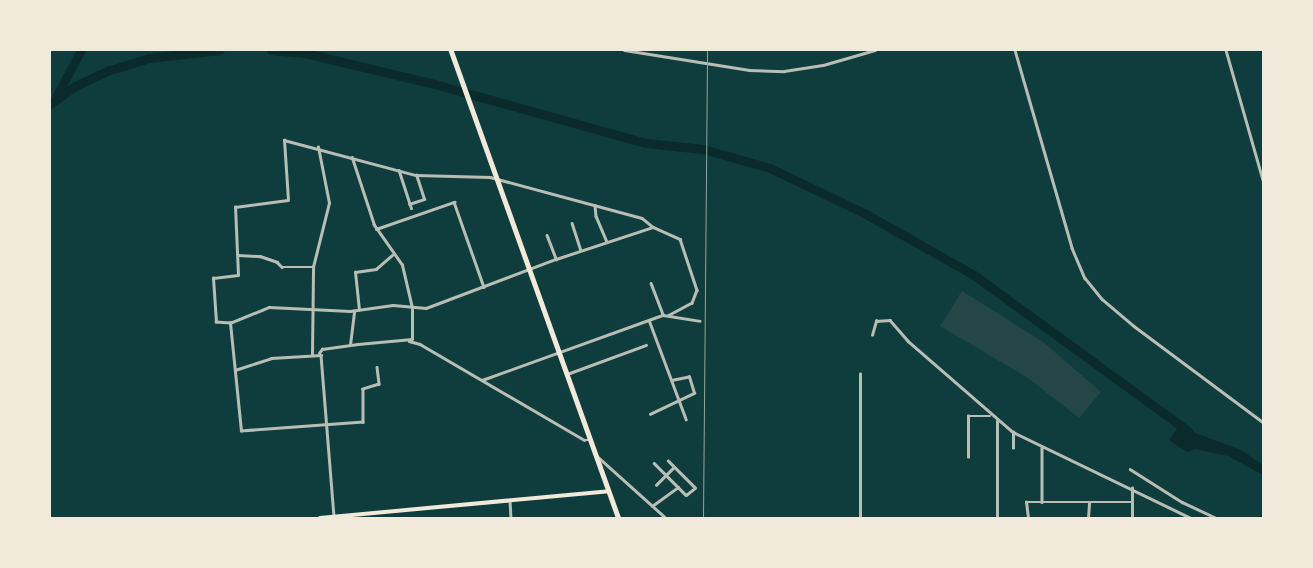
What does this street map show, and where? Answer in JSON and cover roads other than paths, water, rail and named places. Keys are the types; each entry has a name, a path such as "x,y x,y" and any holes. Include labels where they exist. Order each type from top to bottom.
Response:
{"highway":[{"path":"451,50 619,518"}],"main road":[{"path":"320,518 609,491"}],"street":[{"path":"624,50 750,70 784,71 823,65 875,50"},
{"path":"1015,50 1072,248 1085,278 1102,299 1134,326 1263,422"},
{"path":"1226,50 1263,180"},
{"path":"482,380 669,314 692,304 697,290 680,239 653,227 642,218 497,179 416,174 318,147 284,140 288,200 235,207 238,275 213,278 216,322 230,323 259,309 313,308 354,311 393,305 426,308 581,250 653,227"},
{"path":"312,354 313,267 329,203 318,147"},
{"path":"352,157 376,229 392,255 402,266 412,308 412,339 409,341"},
{"path":"399,170 411,208"},
{"path":"409,204 424,199 416,174"},
{"path":"376,229 454,202 484,287"},
{"path":"595,205 596,216 607,242"},
{"path":"572,223 581,250"},
{"path":"547,234 556,259"},
{"path":"238,255 260,256 277,262 282,267 313,267"},
{"path":"359,310 355,272 376,269 392,255"},
{"path":"651,283 663,315"},
{"path":"350,345 354,311"},
{"path":"669,314 700,321"},
{"path":"649,320 686,419"},
{"path":"872,335 876,321 890,320 908,341 991,416 1013,432 1042,448 1132,488 1191,518"},
{"path":"230,323 241,431 363,422 363,389 379,384 377,367"},
{"path":"235,370 262,360 319,353 322,349 409,341 420,344 584,440 591,440"},
{"path":"567,374 646,345"},
{"path":"319,353 334,517"},
{"path":"860,374 860,518"},
{"path":"650,414 680,402 694,393 693,382 687,376 672,380"},
{"path":"968,457 968,416 991,416"},
{"path":"997,421 997,518"},
{"path":"1013,432 1013,448"},
{"path":"1042,448 1042,502"},
{"path":"597,457 666,518"},
{"path":"654,463 686,495 695,488 668,461"},
{"path":"656,485 674,466"},
{"path":"1130,469 1182,502 1216,518"},
{"path":"652,506 678,487"},
{"path":"1132,488 1132,518"},
{"path":"510,500 512,518"},
{"path":"1028,518 1026,502 1132,502"},
{"path":"1088,518 1089,503"}],"waterway":[{"path":"56,97 81,50"},
{"path":"50,104 75,86 110,70 149,58 220,50"},
{"path":"271,50 305,53 438,85 646,143 703,149 770,168 864,213 974,275 1189,432"}],"railway":[{"path":"703,518 707,50"}]}
